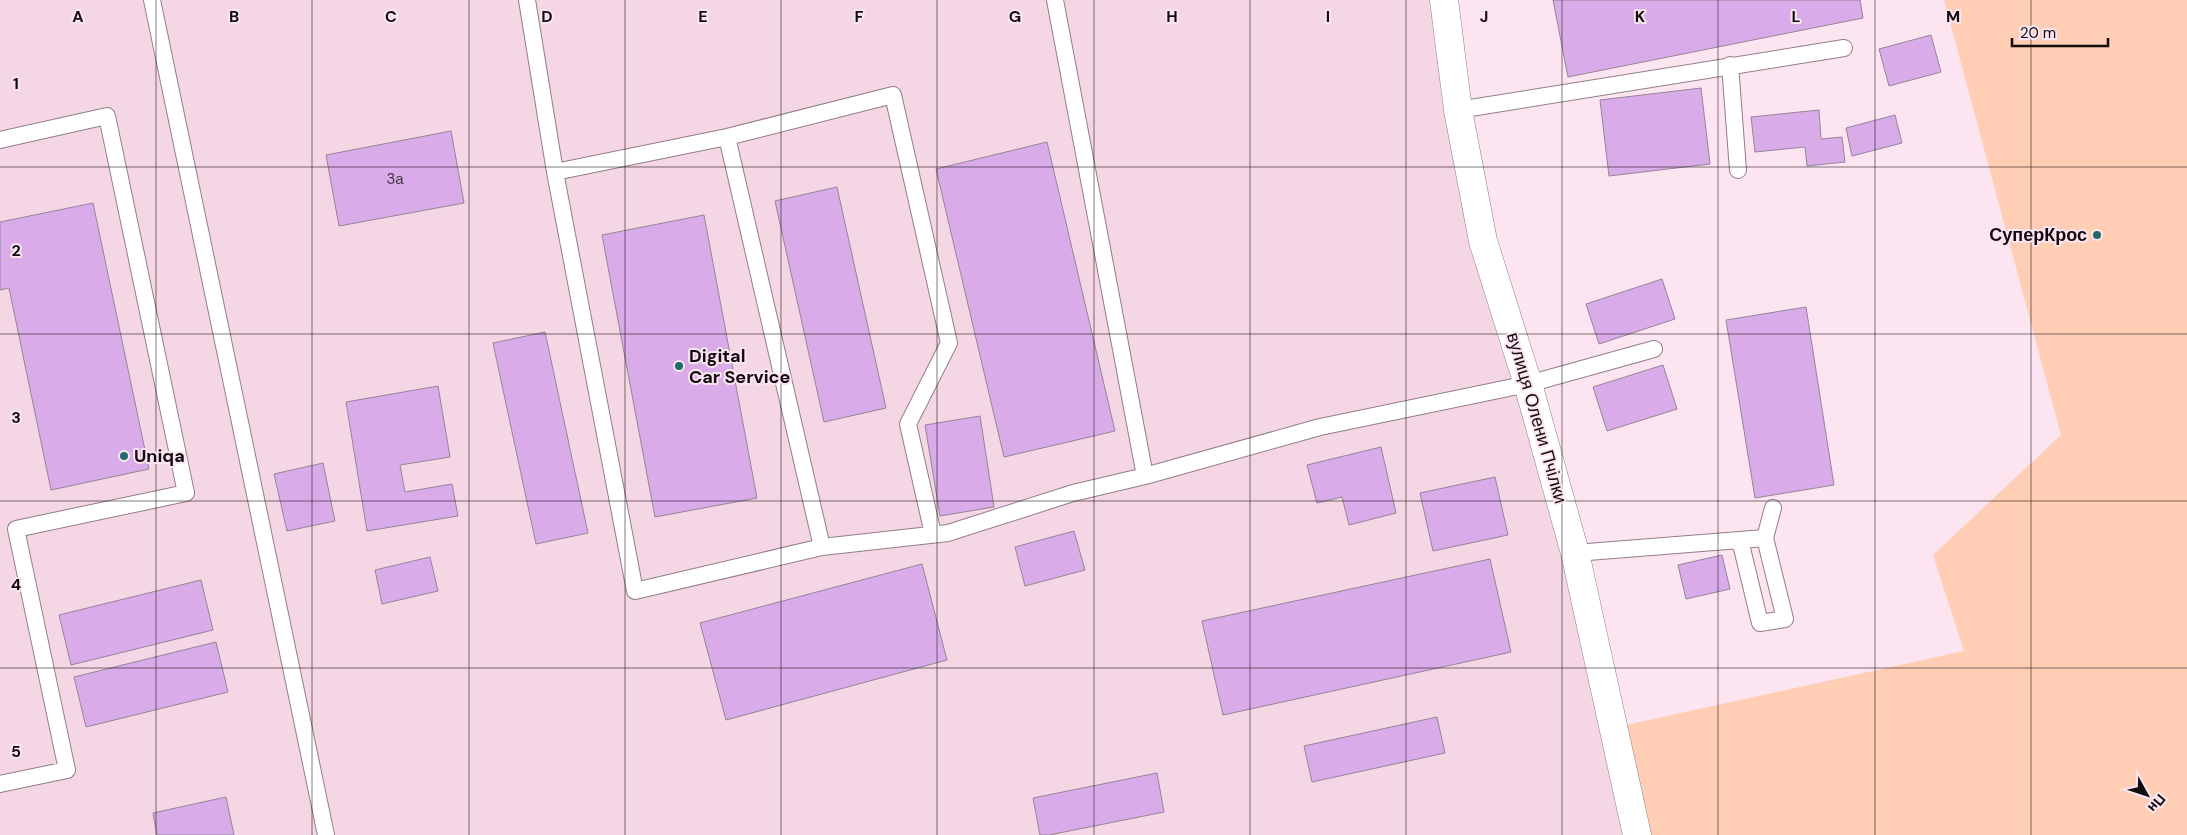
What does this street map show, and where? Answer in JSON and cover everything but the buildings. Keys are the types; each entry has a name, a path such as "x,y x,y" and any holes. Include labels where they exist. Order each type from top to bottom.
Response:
{"street":[{"name":"вулиця Олени Пчілки","path":"1444,0 1458,110 1483,241 1528,384 1575,553 1637,835"}],"lane":[{"path":"152,0 326,835"},
{"path":"527,0 555,172 635,591 822,547 948,533 1073,494 1320,427 1528,384 1654,349"},
{"path":"1055,0 1145,476"},
{"path":"1458,110 1844,48"},
{"path":"1730,65 1738,170"},
{"path":"555,172 727,137 893,95 949,343 908,424 933,534"},
{"path":"0,140 107,116 186,493 16,529 67,770 0,784"},
{"path":"727,137 822,547"},
{"path":"1740,540 1760,623 1785,619 1765,538 1773,508"},
{"path":"1575,553 1765,538"}],"shaded area":[{"path":"0,0 1436,0 1526,390 1633,835 0,835"},
{"name":"СуперКрос","path":"1944,0 2187,0 2187,835 1633,835 1608,729 1964,651 1933,555 2061,435"}],"place":[{"name":"СуперКрос","path":"2097,235"},
{"name":"Digital Car Service","path":"679,366"},
{"name":"Uniqa","path":"124,456"}]}
